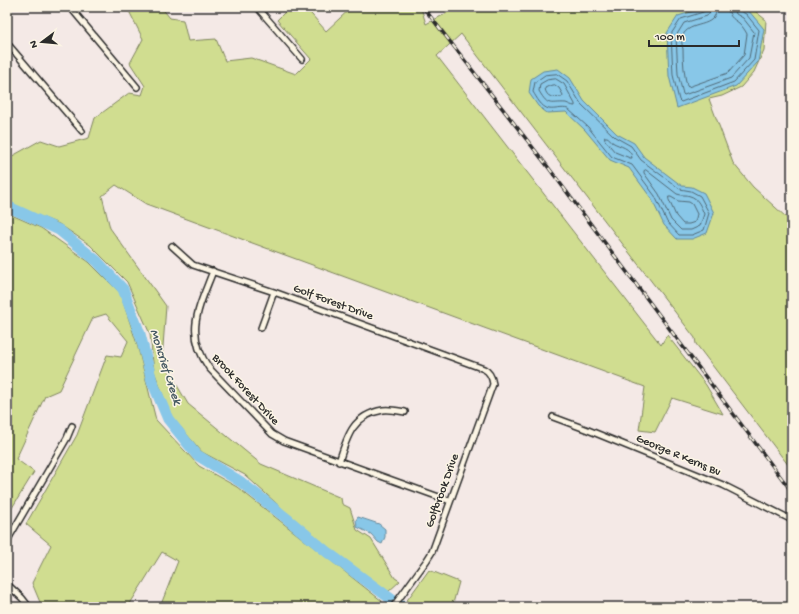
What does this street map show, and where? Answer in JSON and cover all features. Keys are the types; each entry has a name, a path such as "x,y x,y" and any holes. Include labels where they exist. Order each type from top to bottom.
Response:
{"street":[{"path":"70,7 137,87"},
{"path":"257,7 302,59"},
{"path":"7,43 82,131"},
{"name":"Golf Forest Drive","path":"172,246 193,265 274,292 484,368 490,374"},
{"name":"Brook Forest Drive","path":"213,271 195,323 197,344 203,361 272,434 284,441 339,462 450,501"},
{"path":"261,328 274,292"},
{"name":"Golfbrook Drive","path":"393,607 432,552 493,384 490,374"},
{"path":"339,462 346,439 350,432 354,426 365,417 384,410 405,412"},
{"name":"George R Kerns Bv","path":"553,417 723,485 792,520"},
{"path":"7,541 67,438 72,426"},
{"path":"7,584 22,598 28,607"}],"green space":[{"path":"127,7 161,7 170,18 183,20 188,41 216,39 225,61 251,58 296,74 311,59 277,20 290,7 305,7 326,31 352,7 419,7 422,11 426,24 447,13 443,7 750,7 766,20 764,50 754,72 741,87 722,96 709,99 733,163 753,187 792,221 792,470 696,344 695,338 461,34 437,56 661,345 667,335 706,385 723,414 672,398 655,432 639,430 645,387 146,204 116,185 102,196 110,228 166,306 162,360 188,404 261,464 341,498 342,504 350,508 357,530 371,539 395,578 400,581 388,592 329,551 245,475 202,452 171,416 154,371 150,334 127,282 90,245 59,224 7,203 7,159 41,140 59,146 89,138 95,118 129,93 142,95 145,86 130,63 143,39"},
{"path":"7,213 41,228 89,262 120,293 137,344 156,420 199,466 237,487 382,601 378,607 160,607 178,561 162,552 128,607 42,607 32,583 51,545 26,524 77,435 107,355 121,357 128,341 106,314 93,318 59,390 45,396 16,459 34,472 7,516"},
{"path":"429,570 459,582 452,607 410,607 405,603"}],"water":[{"path":"714,7 738,7 748,10 764,29 758,62 736,86 677,108 669,76 667,33 678,16 701,9"},
{"path":"558,69 570,78 584,101 617,134 634,143 644,157 682,186 692,187 704,193 714,213 707,233 692,239 677,239 664,225 651,198 629,168 610,160 585,130 566,112 547,113 538,106 529,93 531,79 543,71"},
{"path":"358,517 379,524 385,529 385,537 382,544 378,542 371,534 357,527 356,520"}],"waterway":[{"name":"Moncrief Creek","path":"7,206 59,230 97,261 123,289 140,334 152,381 168,419 197,455 241,482 327,552 402,607"}],"railway":[{"path":"423,7 545,163 792,492"}]}
